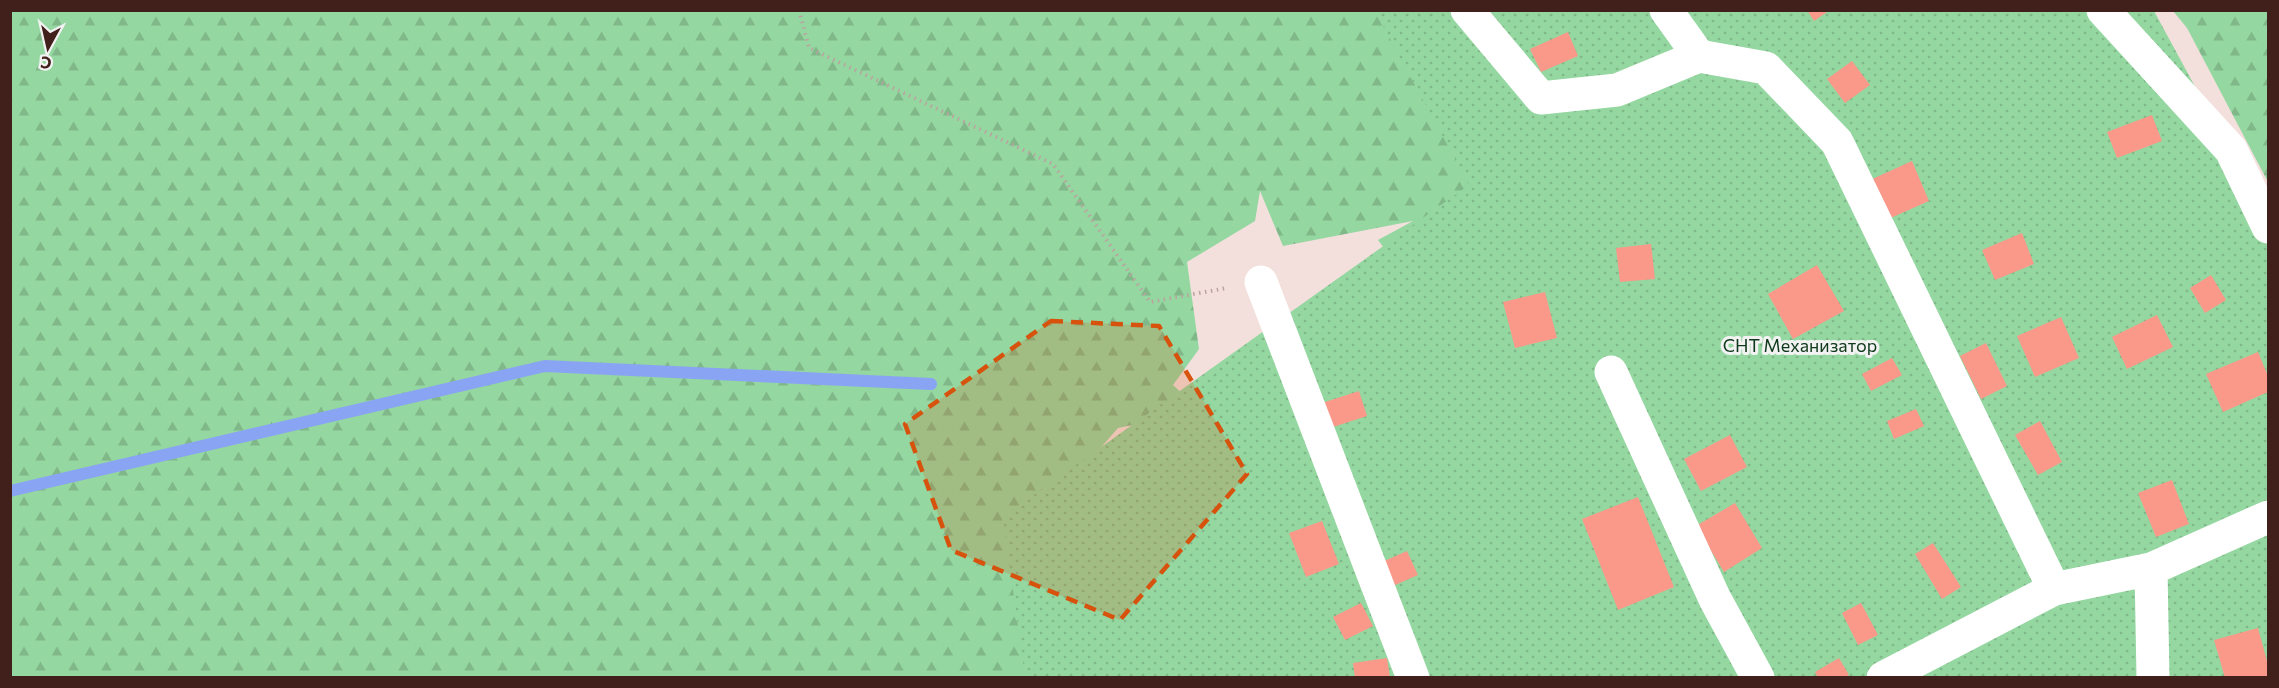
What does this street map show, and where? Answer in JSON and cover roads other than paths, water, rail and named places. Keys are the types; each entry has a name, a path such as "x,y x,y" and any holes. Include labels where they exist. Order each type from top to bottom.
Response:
{"street":[{"path":"1467,10 1541,98 1617,90 1699,56 1766,68 1837,142 2054,589"},
{"path":"1666,10 1699,56"},
{"path":"2103,10 2231,150 2268,227"},
{"path":"1260,282 1413,678"},
{"path":"1611,372 1715,599 1758,678"},
{"path":"1883,678 2054,589 2151,569 2268,517"},
{"path":"2151,569 2153,678"}],"waterway":[{"path":"10,491 545,366 931,384"}],"park label":[{"name":"СНТ Механизатор","path":"1800,345"}]}
